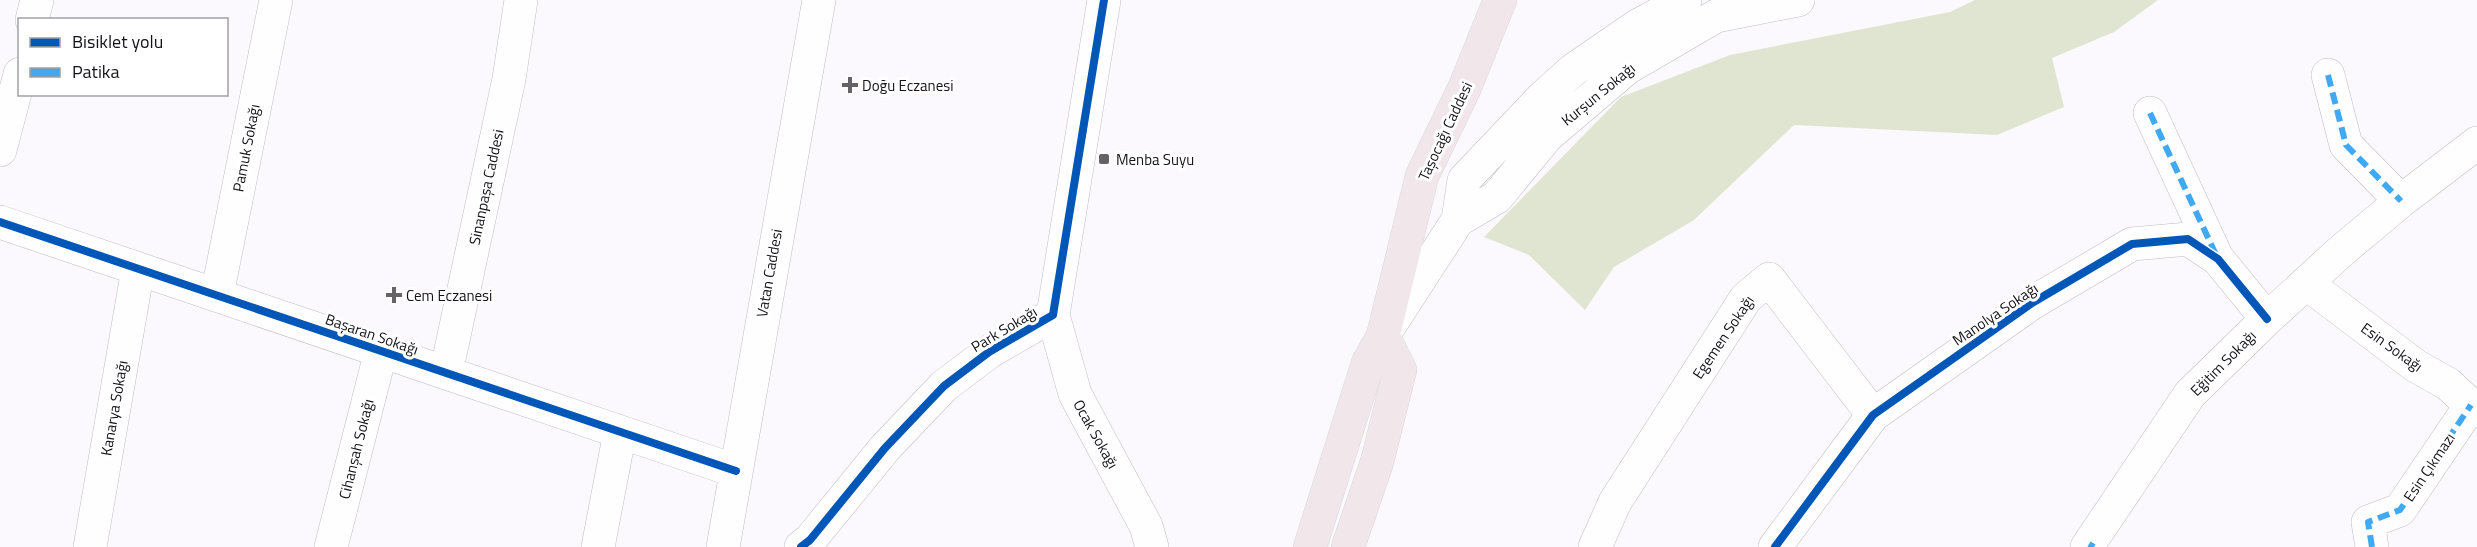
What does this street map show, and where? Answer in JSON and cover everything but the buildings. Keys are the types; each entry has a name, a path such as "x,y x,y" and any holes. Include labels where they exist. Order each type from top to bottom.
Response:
{"main road":[{"name":"Taşocağı Caddesi","path":"1310,547 1368,363 1383,336 1422,176 1465,87 1500,0"},
{"path":"1348,547 1377,462 1400,370 1383,336"}],"street":[{"path":"32,18 37,0"},
{"name":"Pamuk Sokağı","path":"217,295 276,0"},
{"name":"Sinanpaşa Caddesi","path":"446,374 509,79 521,0"},
{"name":"Vatan Caddesi","path":"729,542 736,471 819,0"},
{"name":"Park Sokağı","path":"807,545 885,448 944,386 989,352 1053,315 1104,0"},
{"name":"Kurşun Sokağı","path":"1383,336 1458,220 1464,180 1542,98 1573,70 1637,26 1685,0"},
{"name":"Kurşun Sokağı","path":"1458,220 1497,197 1547,135 1627,68 1716,16 1798,0"},
{"path":"2328,75 2346,145 2401,201"},
{"path":"0,150 6,102 18,78"},
{"path":"2150,113 2218,259"},
{"name":"Eğitim Sokağı","path":"2090,546 2190,394 2306,283 2401,201 2477,143"},
{"name":"Başaran Sokağı","path":"0,222 736,471"},
{"name":"Manolya Sokağı","path":"1775,547 1873,415 2032,303 2132,244 2188,239 2218,259 2267,318"},
{"name":"Kanarya Sokağı","path":"90,547 138,269"},
{"name":"Egemen Sokağı","path":"1595,547 1615,502 1746,298 1769,279 1873,415"},
{"name":"Esin Sokağı","path":"2306,283 2415,366 2448,384 2474,408"},
{"name":"Ocak Sokağı","path":"1053,315 1075,394 1146,526 1152,547"},
{"name":"Cihanşah Sokağı","path":"331,547 381,351"},
{"name":"Esin Çıkmazı","path":"2372,547 2368,522 2400,510 2474,408"},
{"path":"598,547 620,432"}],"green space":[{"path":"1975,0 2158,0 2114,32 2052,58 2064,107 1997,135 1794,125 1694,220 1614,267 1585,310 1529,255 1484,237 1621,97 1730,55 1950,12"}],"marked path":[{"path":"2328,75 2346,145 2401,201"},
{"path":"2150,113 2217,257"},
{"path":"2372,547 2368,522 2400,510 2471,405"},
{"path":"2089,544 2094,547"}],"cycle path":[{"path":"801,547 810,540 885,448 944,386 989,352 1053,315 1104,0"},
{"path":"0,222 736,471"},
{"path":"1775,547 1873,415 2032,303 2132,244 2188,239 2218,259 2267,319"}],"place":[{"name":"Doğu Eczanesi","path":"850,85"},
{"name":"Menba Suyu","path":"1104,159"},
{"name":"Cem Eczanesi","path":"394,295"}]}
